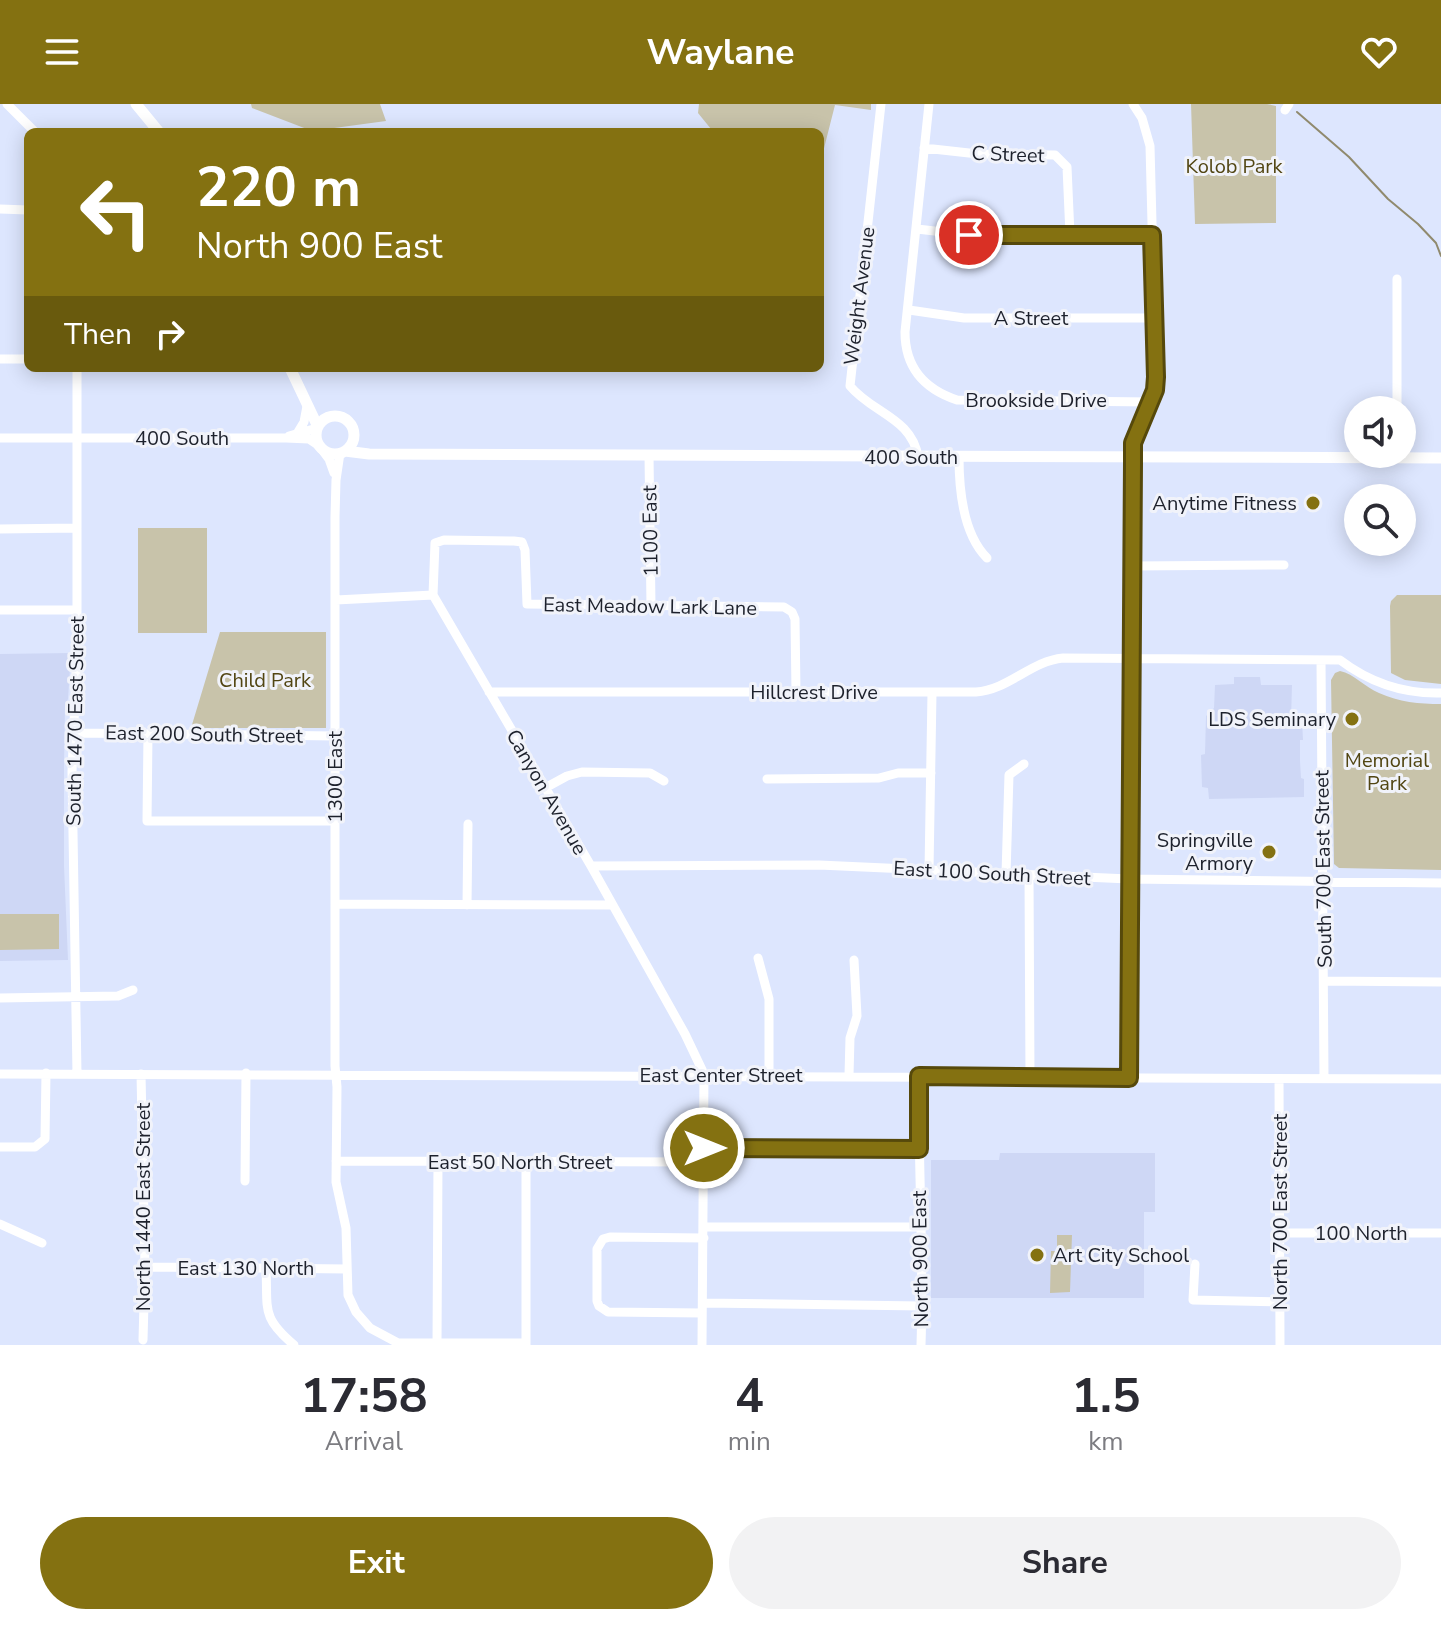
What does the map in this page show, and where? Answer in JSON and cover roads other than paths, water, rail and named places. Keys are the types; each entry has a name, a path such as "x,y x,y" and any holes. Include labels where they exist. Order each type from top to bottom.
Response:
{"main road":[{"path":"136,104 156,128"},
{"path":"292,372 318,427 319,446 329,453 343,452 352,443 353,431"},
{"path":"306,404 348,422 365,445 380,453"},
{"path":"318,427 325,419 334,416"},
{"name":"400 South","path":"343,452 918,457 1344,456"},
{"name":"400 South","path":"1416,457 1441,458"}],"street":[{"path":"7,104 31,128"},
{"name":"Weight Avenue","path":"881,104 850,386 855,393 903,426 915,444 918,457"},
{"name":"Brookside Drive","path":"929,104 905,332 908,358 922,381 940,394 967,401 1151,402"},
{"path":"1129,1078 1133,457 1138,428 1151,402 1156,377 1150,146 1142,118 1133,104"},
{"name":"C Street","path":"924,148 978,154 1055,155 1067,167 1070,235"},
{"path":"0,209 24,210"},
{"path":"917,229 969,235 1152,235"},
{"path":"1397,279 1397,396"},
{"name":"A Street","path":"909,310 964,318 1154,318"},
{"path":"0,359 24,359"},
{"name":"South 1470 East Street","path":"77,372 73,859 77,1074"},
{"path":"297,433 304,422 306,404"},
{"name":"400 South","path":"286,438 318,427"},
{"name":"400 South","path":"0,438 286,438 309,439 319,446"},
{"name":"1300 East","path":"319,446 329,459 336,480"},
{"name":"1300 East","path":"343,452 336,480 335,1074 338,1200 346,1228 349,1301 360,1317 383,1337 398,1343 437,1344"},
{"name":"1100 East","path":"649,455 651,606"},
{"path":"959,457 959,487 975,546 987,558"},
{"path":"0,529 77,528"},
{"name":"East Meadow Lark Lane","path":"433,595 435,543 444,540 514,541 522,542 525,550 527,604 784,607 792,612 795,619 796,692"},
{"path":"1132,566 1284,565"},
{"path":"336,600 433,595"},
{"name":"Canyon Avenue","path":"433,595 591,866 704,1074"},
{"path":"0,610 77,610"},
{"name":"Hillcrest Drive","path":"489,692 932,693 996,689 1053,659 1340,660 1367,677 1394,687 1441,693"},
{"name":"South 700 East Street","path":"1321,660 1324,1078"},
{"path":"929,870 932,693"},
{"name":"East 200 South Street","path":"74,733 335,736"},
{"path":"148,735 147,821 335,821"},
{"path":"1006,874 1009,775 1024,764"},
{"path":"545,788 582,772 650,773 664,781"},
{"path":"767,779 879,778 898,773 931,773"},
{"path":"467,905 468,824"},
{"name":"East 100 South Street","path":"591,866 819,865 1129,879 1441,883"},
{"path":"1029,876 1030,1077"},
{"path":"335,904 611,905"},
{"path":"758,958 769,999 769,1075"},
{"path":"849,1075 850,1038 857,1016 854,960"},
{"path":"1325,981 1441,982"},
{"path":"0,998 118,996 133,990"},
{"path":"0,1147 35,1147 45,1139 46,1073"},
{"path":"245,1181 246,1073"},
{"name":"East Center Street","path":"0,1074 704,1074 1441,1079"},
{"name":"North 1440 East Street","path":"141,1074 145,1267 143,1340"},
{"path":"702,1345 704,1074"},
{"name":"North 900 East","path":"919,1076 923,1227 921,1345"},
{"name":"North 700 East Street","path":"1279,1079 1280,1345"},
{"path":"704,1148 919,1149"},
{"name":"East 50 North Street","path":"336,1161 704,1162"},
{"path":"438,1162 437,1344 526,1344 526,1162"},
{"path":"0,1224 42,1243"},
{"path":"922,1306 608,1312 597,1301 597,1249 603,1239 610,1237 923,1227"},
{"name":"100 North","path":"1281,1233 1441,1233"},
{"path":"1195,1264 1193,1300 1281,1302"},
{"name":"East 130 North","path":"145,1267 347,1269"},
{"path":"266,1269 271,1321 277,1331 294,1345"}],"waterway":[{"path":"1297,112 1418,224 1436,243 1441,256"}],"place":[{"name":"Anytime Fitness","path":"1313,503"},
{"name":"LDS Seminary","path":"1352,719"},
{"name":"Springville Armory","path":"1269,852"},
{"name":"Art City School","path":"1037,1255"}],"park label":[{"name":"Kolob Park","path":"1234,166"},
{"name":"Child Park","path":"265,680"},
{"name":"Memorial Park","path":"1387,772"}]}
